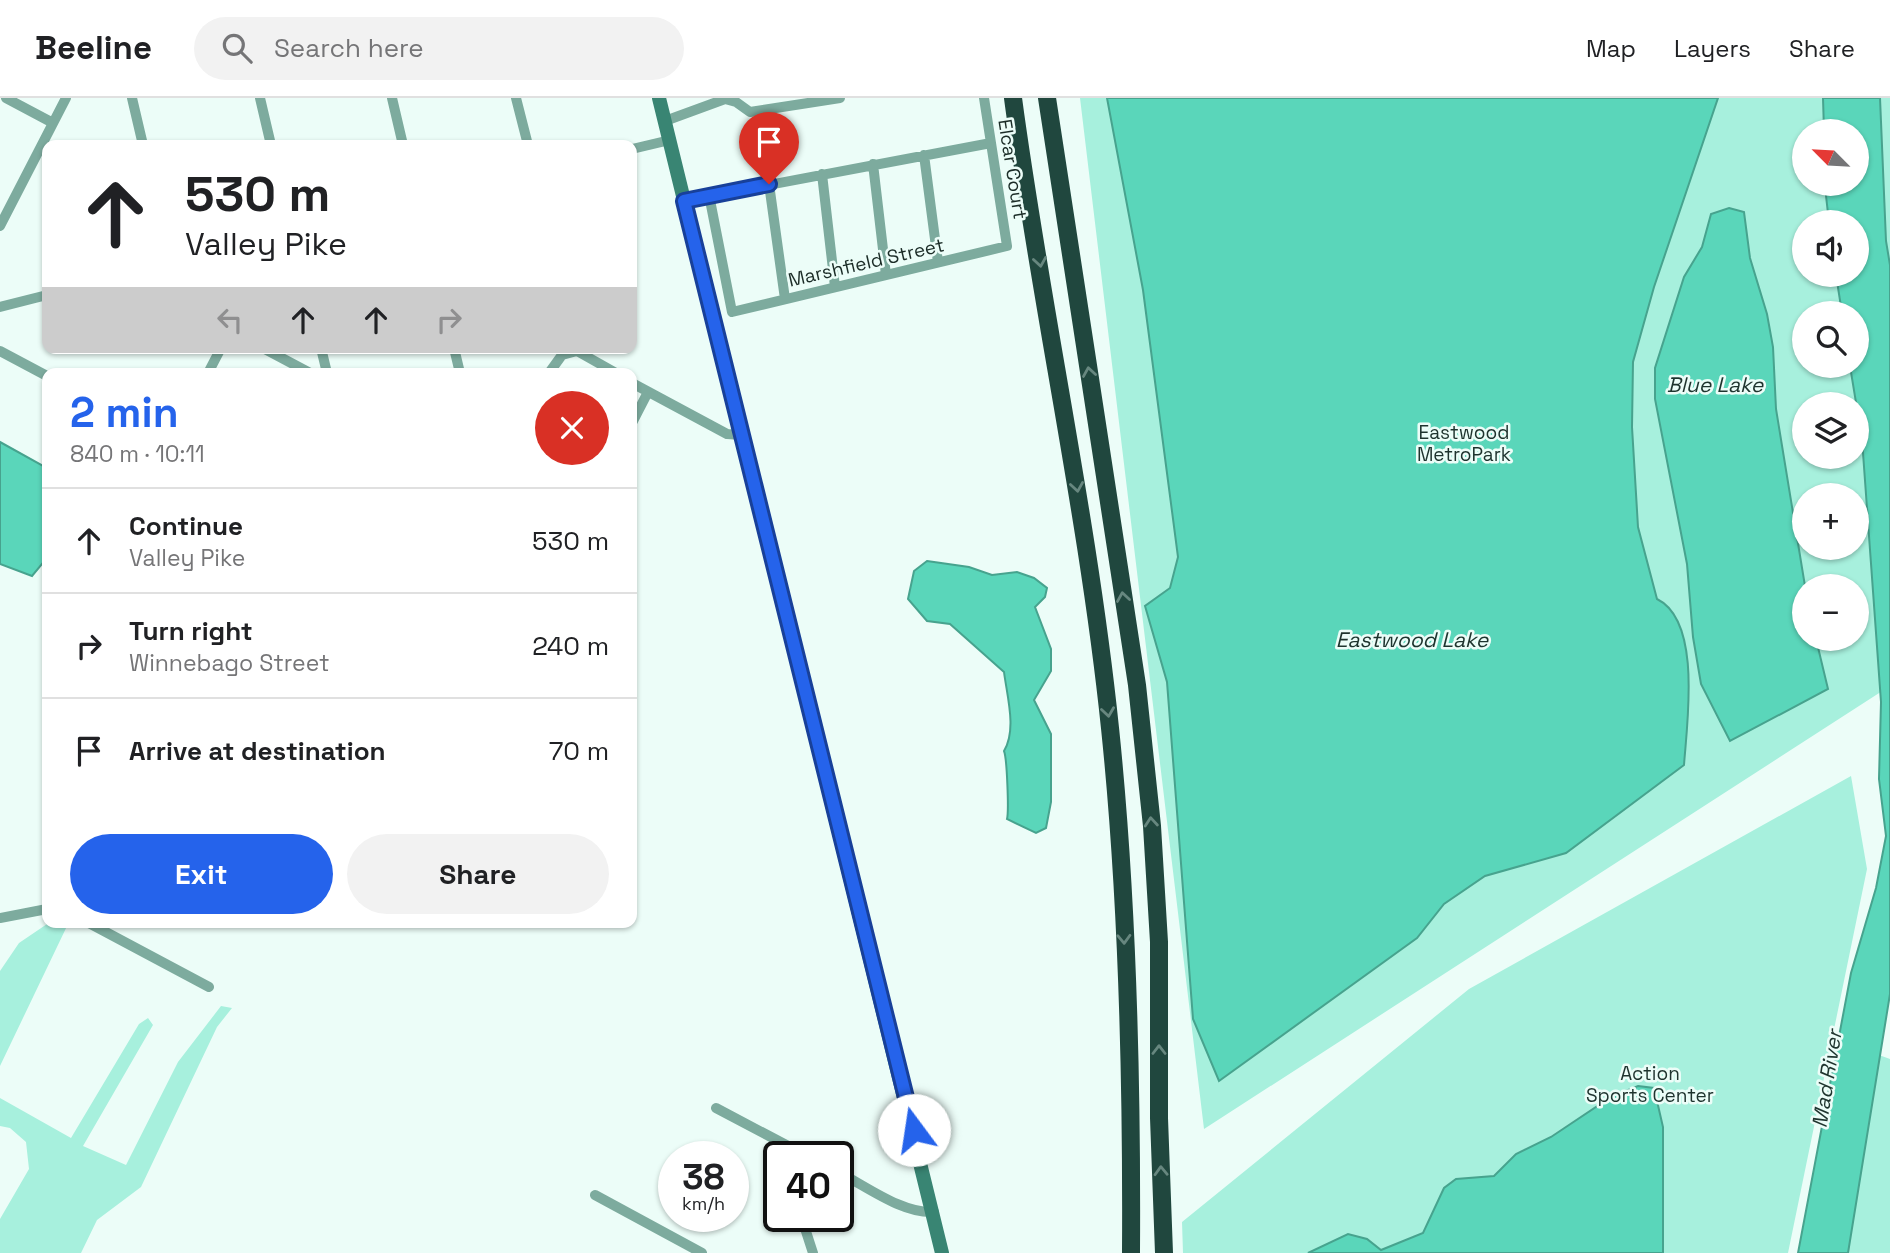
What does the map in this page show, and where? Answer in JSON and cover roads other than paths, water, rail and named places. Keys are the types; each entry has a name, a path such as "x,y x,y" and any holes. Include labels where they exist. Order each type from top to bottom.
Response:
{"highway":[{"path":"1013,98 1081,511 1110,727 1125,972 1132,1253"},
{"path":"1047,98 1137,685 1151,813 1159,942 1159,1118 1164,1253"}],"street":[{"path":"6,98 53,123"},
{"path":"44,140 66,98"},
{"path":"132,98 142,140"},
{"path":"260,98 270,140"},
{"path":"392,98 402,140"},
{"path":"516,98 527,140"},
{"path":"659,98 942,1253"},
{"path":"665,121 725,99 736,102 750,112 840,98"},
{"name":"Elcar Court","path":"984,98 1007,246"},
{"path":"637,148 670,140"},
{"path":"684,201 991,143"},
{"path":"0,226 42,144"},
{"path":"924,155 938,262"},
{"path":"873,164 886,275"},
{"path":"822,174 835,287"},
{"path":"769,184 785,299"},
{"name":"Marshfield Street","path":"709,195 732,312 1007,246"},
{"path":"0,307 42,296"},
{"path":"0,351 42,373"},
{"path":"274,354 300,368"},
{"path":"553,368 565,354"},
{"path":"584,354 608,368"},
{"path":"637,386 727,434 743,435"},
{"path":"637,413 648,392"},
{"path":"0,918 42,910"},
{"path":"99,928 209,987"},
{"path":"716,1108 773,1141"},
{"path":"854,1180 902,1205 918,1211 933,1212"},
{"path":"595,1195 702,1253"},
{"path":"806,1232 813,1253"}],"water":[{"name":"Eastwood Lake","path":"1107,98 1718,98 1654,287 1633,362 1632,427 1638,527 1657,599 1671,611 1681,628 1686,650 1689,700 1684,765 1566,853 1485,876 1444,904 1417,938 1219,1081 1193,1019 1167,682 1145,606 1170,588 1178,557 1143,290"},
{"path":"1823,98 1880,98 1886,241 1890,265 1890,994 1848,1253 1798,1253 1851,973 1876,888 1886,836 1879,779 1881,702 1869,536 1869,483 1865,483 1864,469 1869,469 1869,392 1854,392 1852,378 1869,378 1869,301 1840,301 1838,287 1869,287 1869,210 1828,210 1826,196 1869,196 1869,119 1824,119"},
{"name":"Blue Lake","path":"1729,208 1744,212 1750,258 1767,314 1773,347 1776,409 1792,507 1792,560 1801,560 1803,574 1792,574 1792,651 1819,651 1828,689 1730,741 1701,684 1693,637 1687,564 1655,399 1655,368 1684,277 1702,247 1711,214"},
{"path":"0,442 42,465 42,564 32,576 0,564"},
{"path":"927,561 969,567 992,575 1017,572 1034,578 1047,588 1045,597 1035,607 1051,649 1051,671 1034,700 1051,734 1051,802 1046,828 1036,833 1007,819 1004,751 1011,723 1004,672 950,624 927,621 908,599 914,571"},
{"path":"1638,1086 1654,1088 1663,1127 1663,1253 1308,1253 1348,1234 1367,1239 1381,1250 1423,1233 1444,1188 1456,1179 1494,1176 1516,1154 1551,1137 1611,1097"}],"park label":[{"name":"Eastwood MetroPark","path":"1464,443"},
{"name":"Action Sports Center","path":"1650,1084"}],"water label":[{"name":"Mad River","path":"1827,1079"}]}
